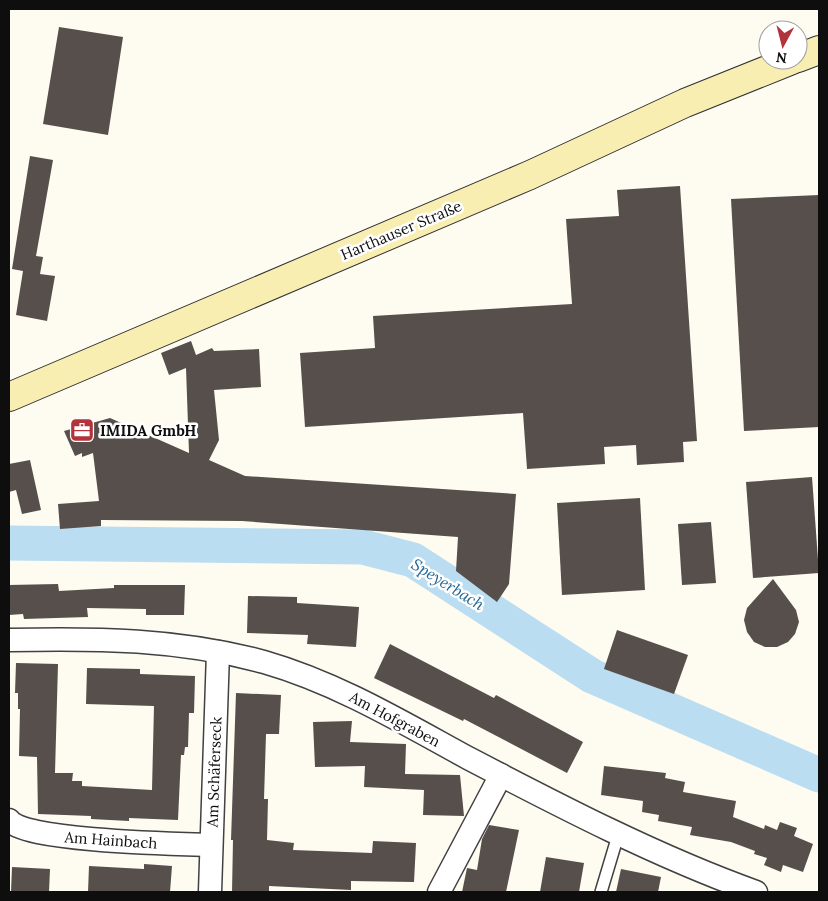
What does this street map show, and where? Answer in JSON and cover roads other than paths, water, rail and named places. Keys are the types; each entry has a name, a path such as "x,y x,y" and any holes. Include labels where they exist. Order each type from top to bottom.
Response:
{"main road":[{"name":"Harthauser Straße","path":"9,397 511,183 685,103 767,70"}],"street":[{"name":"Am Hofgraben","path":"9,640 118,639 186,645 265,662 328,685 501,775 690,866 756,892"},
{"name":"Am Schäferseck","path":"210,892 218,652"},
{"path":"439,892 501,775"},
{"name":"Am Hainbach","path":"10,825 55,836 211,845"}],"lane":[{"path":"601,892 619,832"}],"waterway":[{"name":"Speyerbach","path":"9,543 363,547 413,560 592,676 819,775"}],"place":[{"name":"IMIDA GmbH","path":"82,430"}]}
